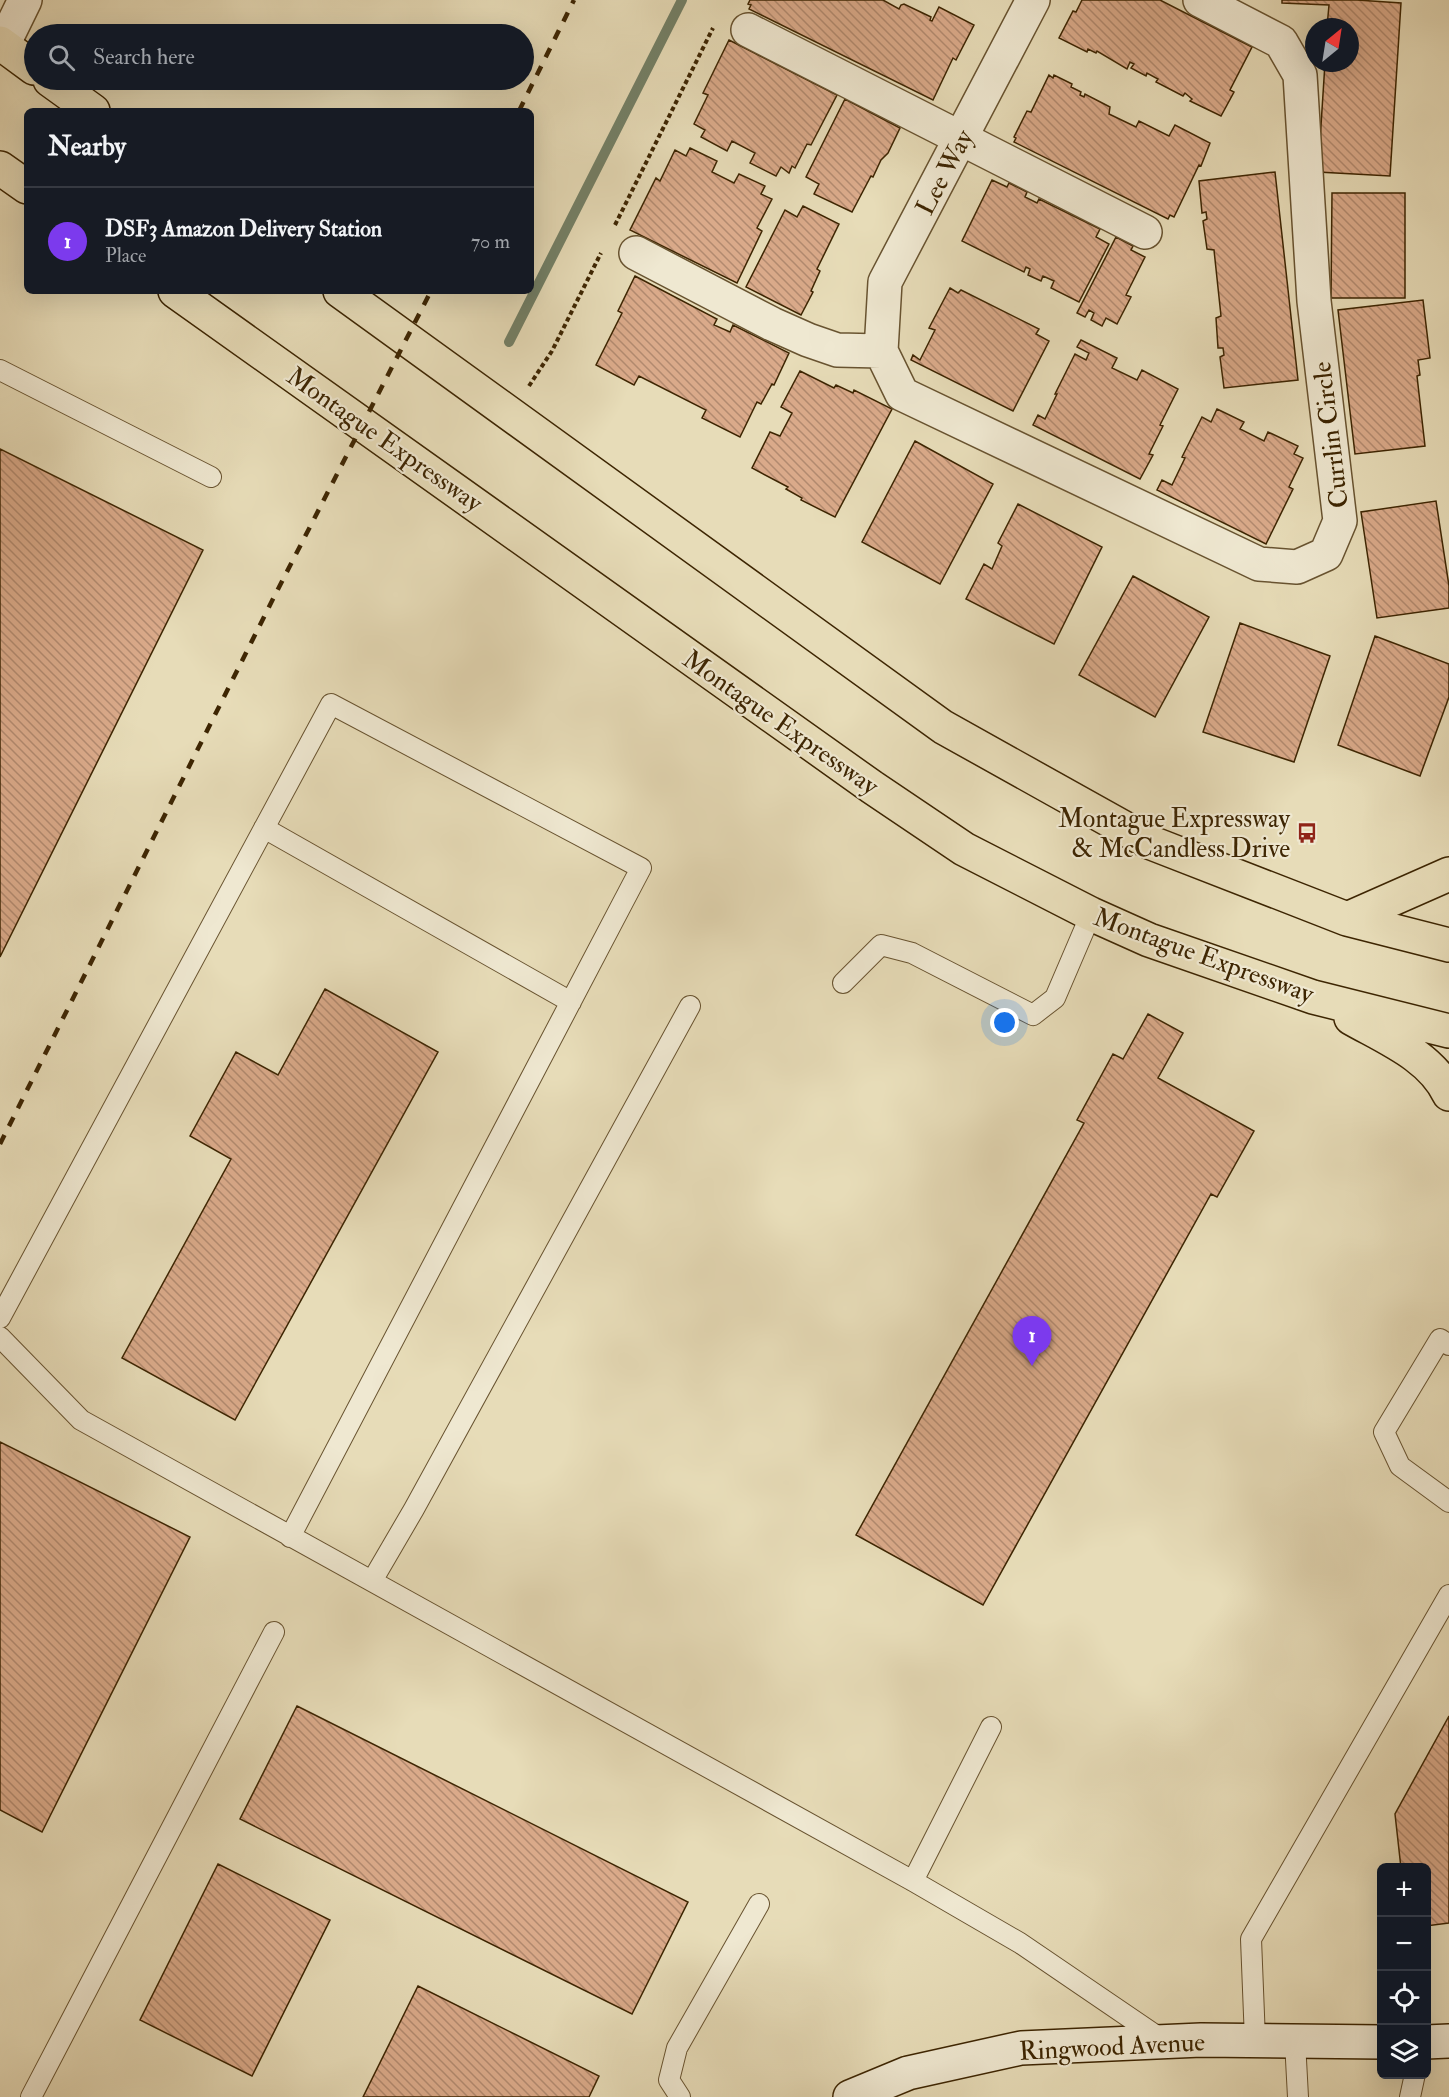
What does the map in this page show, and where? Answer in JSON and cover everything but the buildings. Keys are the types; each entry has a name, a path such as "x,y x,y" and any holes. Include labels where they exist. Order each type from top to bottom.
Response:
{"highway":[{"path":"1,44 24,61"},
{"path":"64,90 89,108"},
{"path":"0,168 24,185"},
{"name":"Montague Expressway","path":"179,294 872,788 964,849 1091,914 1149,940 1313,997 1449,1031"},
{"path":"344,294 943,727 1149,842 1347,919 1449,945"},
{"path":"1347,919 1449,874"},
{"path":"1313,997 1416,1055 1445,1086 1449,1094"}],"street":[{"path":"1,44 25,0"},
{"name":"Lee Way","path":"881,351 885,282 1033,0"},
{"name":"Currlin Circle","path":"881,351 902,394 1259,564 1297,567 1326,554 1340,521 1314,301 1300,75 1281,42 1200,0"},
{"path":"748,30 1146,232"},
{"path":"636,253 772,324 808,340 837,350 881,351"},
{"name":"Ringwood Avenue","path":"850,2097 908,2073 1020,2048 1201,2040 1377,2042"},
{"path":"1431,2042 1449,2041"}],"lane":[{"path":"0,370 211,477"},
{"path":"0,1318 331,704 641,867 291,1537"},
{"path":"264,828 571,1002"},
{"path":"843,983 881,945 912,953 1033,1015 1055,998 1091,914"},
{"path":"372,1581 420,1499 690,1006"},
{"path":"0,1337 81,1420 913,1881 1020,1943 1166,2042"},
{"path":"1449,1345 1440,1339 1384,1432 1400,1466 1449,1502"},
{"path":"1255,2040 1250,1963 1251,1939 1449,1595"},
{"path":"31,2097 274,1632"},
{"path":"913,1881 991,1727"},
{"path":"680,2097 669,2080 677,2048 759,1904"},
{"path":"1295,2041 1298,2097"},
{"path":"1410,2097 1414,2079"}],"path":[{"path":"610,234 716,21"},
{"path":"511,415 552,351 605,245"}],"waterway":[{"path":"534,293 682,0"},
{"path":"509,342 533,294"}],"railway":[{"path":"534,81 574,0"},
{"path":"520,108 529,90"},
{"path":"0,1144 275,595 429,294"}],"place":[{"name":"Montague Expressway & McCandless Drive","path":"1307,833"},
{"name":"DSF3 Amazon Delivery Station","path":"1032,1366"}]}
